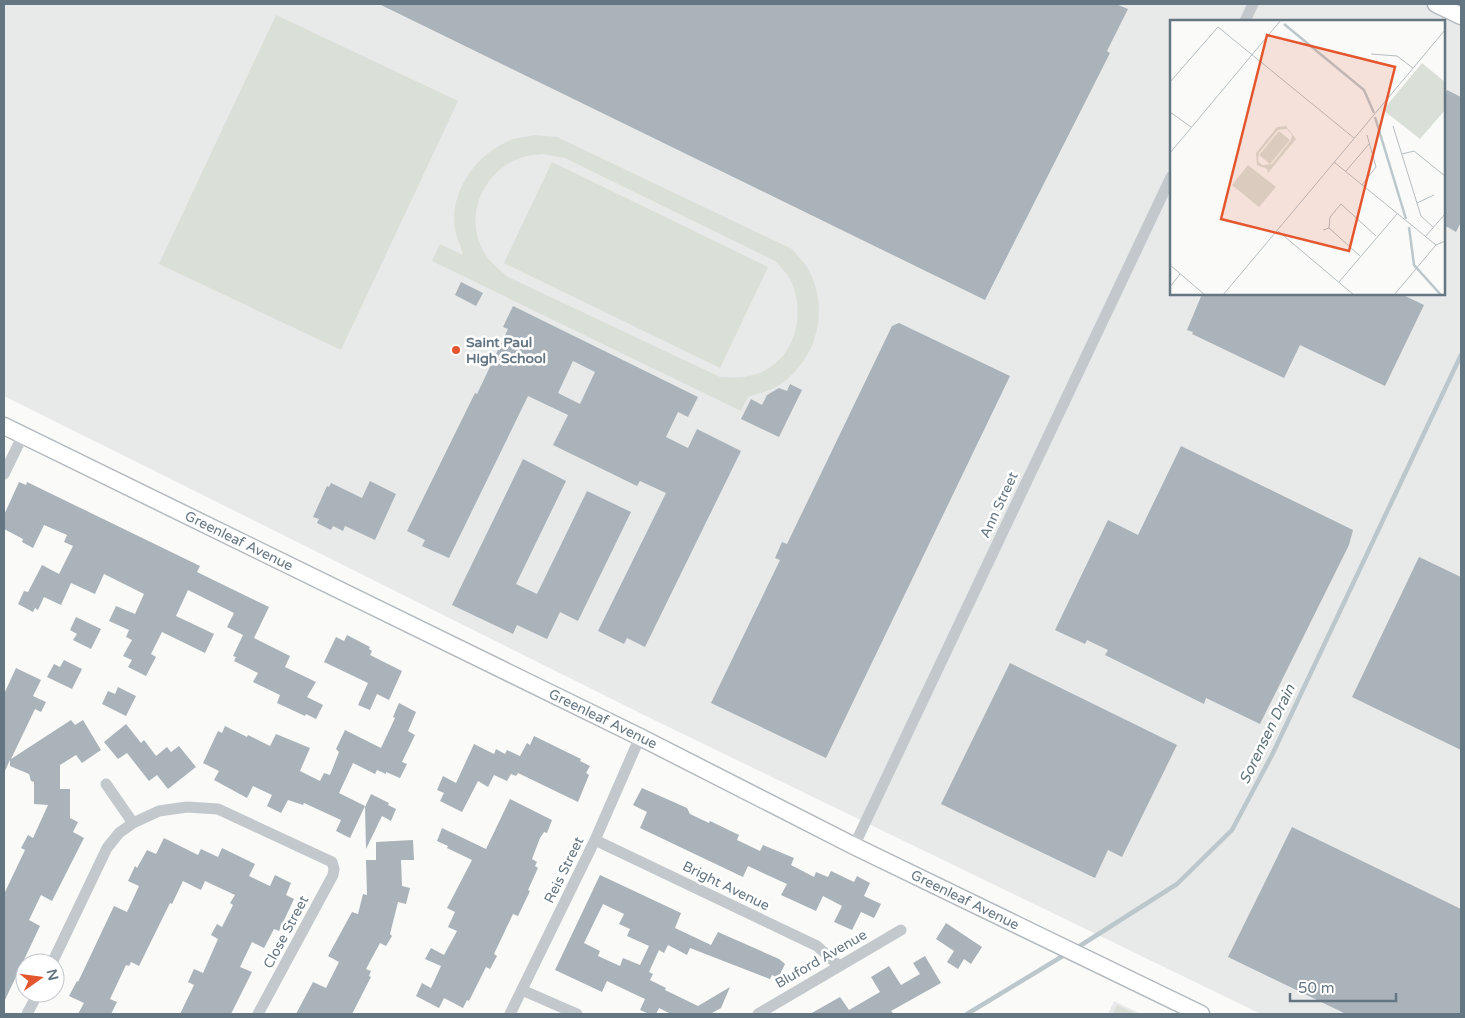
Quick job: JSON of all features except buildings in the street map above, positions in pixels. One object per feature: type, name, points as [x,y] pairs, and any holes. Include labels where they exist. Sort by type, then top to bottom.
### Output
[{"type":"main road","points":[[1436,4],[1461,16]]},
{"type":"main road","name":"Greenleaf Avenue","points":[[4,426],[640,737],[854,846],[1037,936],[1201,1014]]},
{"type":"street","points":[[1245,20],[1253,4]]},
{"type":"street","name":"Ann Street","points":[[854,846],[1170,179]]},
{"type":"street","points":[[4,474],[23,435]]},
{"type":"street","name":"Reis Street","points":[[510,1014],[595,840],[640,737]]},
{"type":"street","points":[[57,953],[108,848],[119,833],[133,823],[106,784]]},
{"type":"street","name":"Close Street","points":[[133,823],[159,811],[187,806],[218,809],[332,862],[333,875],[258,1014]]},
{"type":"street","name":"Bright Avenue","points":[[595,840],[817,946],[839,966]]},
{"type":"street","name":"Bluford Avenue","points":[[758,1014],[901,930]]},
{"type":"street","points":[[522,990],[577,1014]]},
{"type":"shaded area","points":[[4,4],[1461,4],[1461,1014],[1261,1014],[650,718],[4,396]]},
{"type":"shaded area","points":[[276,15],[458,101],[341,350],[159,264]]},
{"type":"shaded area","points":[[534,135],[557,137],[792,249],[807,267],[814,284],[819,318],[816,335],[809,351],[789,378],[768,391],[748,397],[741,411],[432,261],[440,244],[463,255],[456,232],[454,215],[456,201],[468,175],[487,154],[499,146],[514,139]],"holes":[[[543,154],[565,158],[775,261],[790,279],[795,292],[797,318],[795,332],[790,344],[774,365],[757,374],[741,377],[720,377],[508,277],[496,267],[483,251],[477,233],[477,206],[488,182],[508,164],[523,157]]]},
{"type":"shaded area","points":[[552,162],[768,267],[720,368],[504,263]]},
{"type":"shaded area","points":[[1114,1001],[1141,1014],[1108,1014]]},
{"type":"shaded area","points":[[1117,1005],[1136,1014],[1113,1014]]},
{"type":"waterway","name":"Sorensen Drain","points":[[1075,949],[1177,884],[1232,830],[1272,755],[1461,355]]},
{"type":"waterway","name":"Sorensen Drain","points":[[967,1014],[1066,954]]},
{"type":"place","name":"Saint Paul High School","points":[[456,350]]}]
